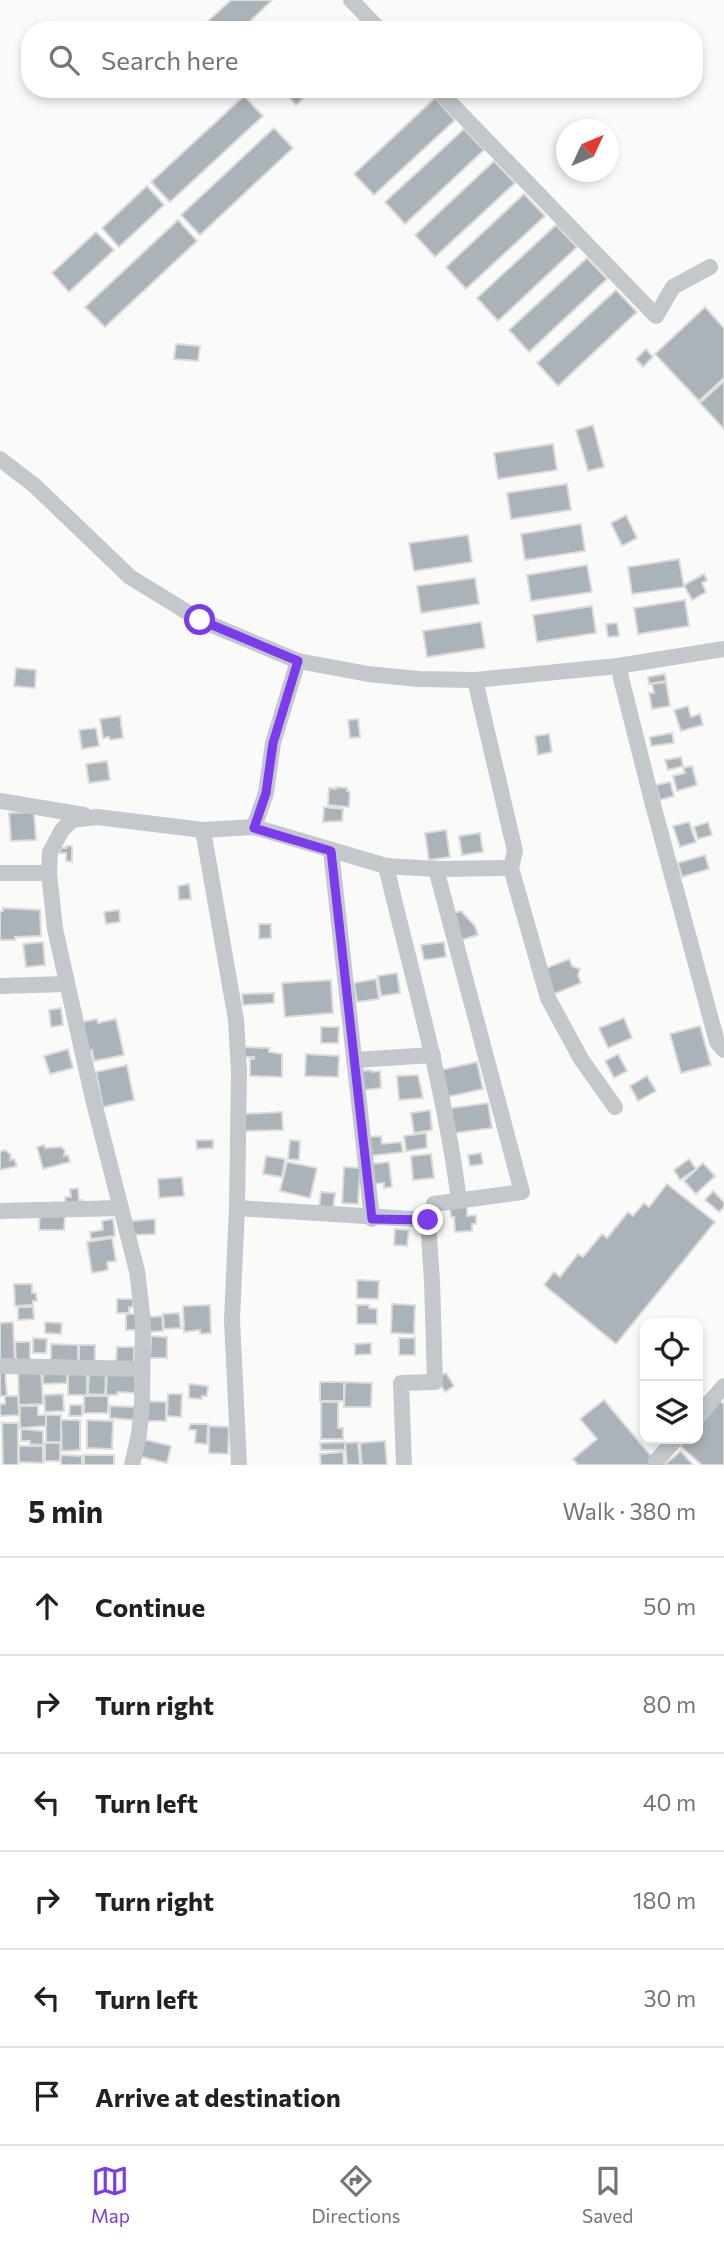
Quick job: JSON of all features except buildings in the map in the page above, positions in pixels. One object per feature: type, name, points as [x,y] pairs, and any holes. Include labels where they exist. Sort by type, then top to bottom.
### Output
[{"type":"street","points":[[351,0],[371,21]]},
{"type":"street","points":[[446,98],[656,316],[673,287],[710,267]]},
{"type":"street","points":[[0,459],[35,486],[130,577],[200,620],[298,661],[418,680],[475,680],[618,666],[724,649]]},
{"type":"street","points":[[254,828],[266,793],[273,743],[298,661]]},
{"type":"street","points":[[618,666],[717,1042],[724,1050]]},
{"type":"street","points":[[475,680],[515,851],[512,868],[548,998],[582,1059],[615,1107]]},
{"type":"street","points":[[0,801],[97,817],[203,830],[254,828],[386,866],[436,869],[512,868]]},
{"type":"street","points":[[97,817],[72,820],[62,830],[50,852],[49,873],[65,984],[137,1271],[143,1321],[142,1368],[139,1434],[132,1465]]},
{"type":"street","points":[[203,830],[236,1020],[239,1070],[232,1320],[239,1465]]},
{"type":"street","points":[[331,851],[372,1219]]},
{"type":"street","points":[[386,866],[413,984],[433,1055],[459,1201]]},
{"type":"street","points":[[404,1465],[401,1383],[435,1382],[428,1220],[435,1204],[523,1192],[436,869]]},
{"type":"street","points":[[0,873],[49,873]]},
{"type":"street","points":[[0,986],[65,984]]},
{"type":"street","points":[[354,1060],[433,1055]]},
{"type":"street","points":[[0,1211],[121,1208]]},
{"type":"street","points":[[237,1208],[372,1219],[428,1220]]},
{"type":"street","points":[[0,1366],[142,1368]]},
{"type":"street","points":[[703,1409],[724,1386]]},
{"type":"street","points":[[656,1461],[671,1444]]},
{"type":"route","points":[[200,620],[298,661],[273,743],[266,793],[254,828],[331,851],[372,1219],[428,1220]]}]
